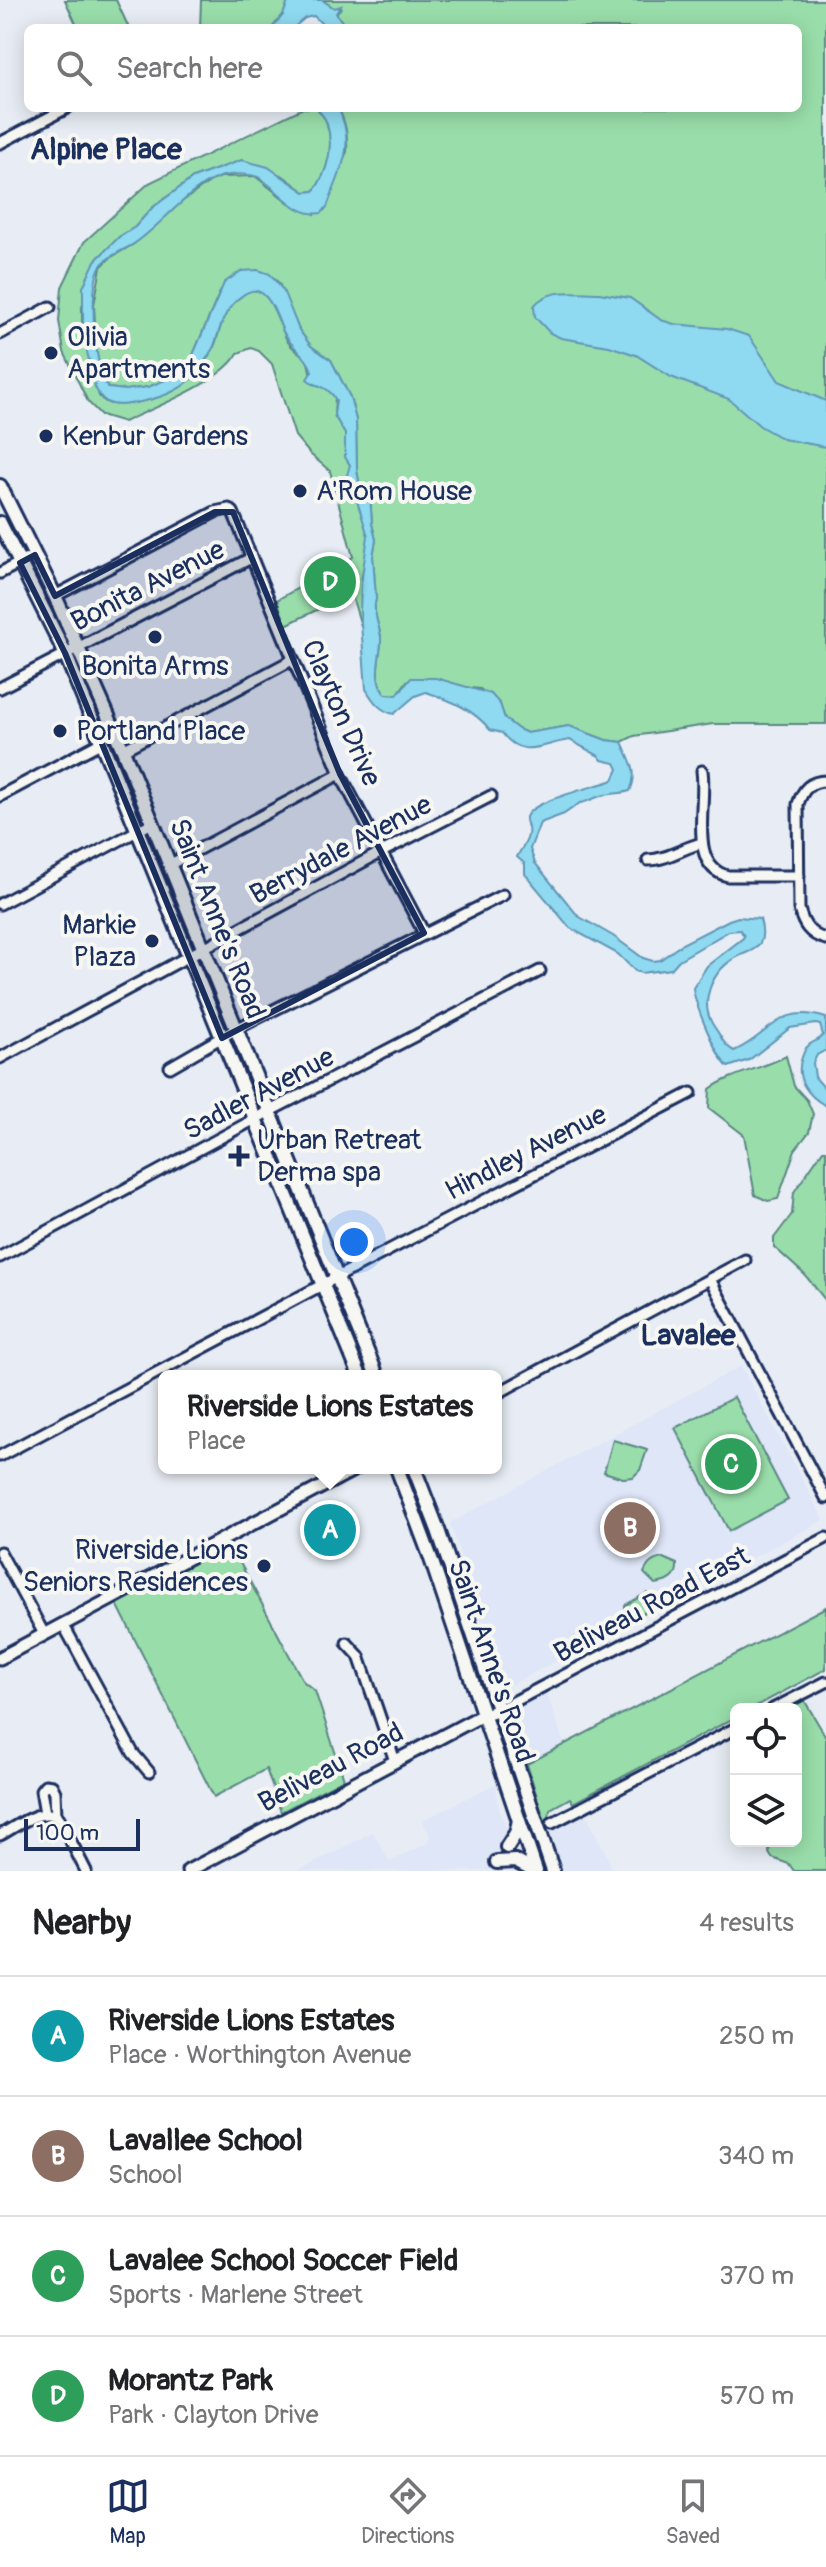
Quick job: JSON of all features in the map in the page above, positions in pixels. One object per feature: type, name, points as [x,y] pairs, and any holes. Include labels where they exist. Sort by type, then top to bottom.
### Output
[{"type":"main road","name":"Saint Anne's Road","points":[[0,486],[79,647],[123,750],[375,1370]]},
{"type":"main road","name":"Saint Anne's Road","points":[[0,523],[65,653],[358,1370]]},
{"type":"main road","name":"Saint Anne's Road","points":[[399,1474],[430,1556],[535,1871]]},
{"type":"main road","name":"Saint Anne's Road","points":[[416,1474],[553,1871]]},
{"type":"main road","points":[[507,1847],[516,1833],[519,1820]]},
{"type":"main road","points":[[497,1862],[515,1861],[535,1871]]},
{"type":"street","points":[[0,143],[59,112]]},
{"type":"street","points":[[0,334],[50,307]]},
{"type":"street","name":"Clayton Drive","points":[[55,596],[215,512],[233,512],[340,774],[424,933]]},
{"type":"street","points":[[0,573],[35,555]]},
{"type":"street","name":"Bonita Avenue","points":[[0,688],[251,558]]},
{"type":"street","points":[[123,750],[292,660]]},
{"type":"street","points":[[0,796],[102,742]]},
{"type":"street","points":[[702,771],[702,843],[705,860],[710,867],[719,874],[799,876]]},
{"type":"street","points":[[169,865],[340,774]]},
{"type":"street","points":[[826,781],[809,784],[798,804],[799,909],[803,922],[815,935],[826,939]]},
{"type":"street","name":"Berrydale Avenue","points":[[0,1058],[491,796]]},
{"type":"street","points":[[0,904],[152,823]]},
{"type":"street","points":[[648,860],[658,860],[702,843]]},
{"type":"street","points":[[170,1067],[236,1029],[503,895]]},
{"type":"street","name":"Sadler Avenue","points":[[0,1257],[270,1111],[540,971]]},
{"type":"street","name":"Hindley Avenue","points":[[162,1370],[691,1093]]},
{"type":"street","points":[[502,1391],[745,1260]]},
{"type":"street","points":[[710,1279],[826,1498]]},
{"type":"street","name":"Hindley Avenue","points":[[0,1456],[158,1372]]},
{"type":"street","points":[[0,1658],[346,1474]]},
{"type":"street","name":"Beliveau Road East","points":[[498,1710],[826,1538]]},
{"type":"street","points":[[0,1552],[44,1634]]},
{"type":"street","points":[[63,1624],[133,1753],[149,1772]]},
{"type":"street","points":[[347,1643],[359,1656],[395,1761]]},
{"type":"street","points":[[785,1703],[826,1682]]},
{"type":"street","name":"Beliveau Road","points":[[188,1871],[484,1714],[498,1710]]},
{"type":"street","points":[[552,1823],[730,1731]]},
{"type":"street","points":[[45,1813],[41,1790],[45,1785],[52,1786],[55,1792],[56,1815],[86,1871]]},
{"type":"street","points":[[0,1835],[45,1813],[56,1815]]},
{"type":"highlighted area","points":[[215,512],[233,512],[340,774],[424,933],[222,1038],[65,653],[20,563],[35,555],[55,596]]},
{"type":"shaded area","points":[[741,1366],[824,1520],[503,1689],[450,1523]]},
{"type":"shaded area","points":[[545,1688],[565,1746],[521,1768],[500,1711]]},
{"type":"shaded area","points":[[496,1783],[497,1802],[522,1871],[298,1871],[373,1832],[390,1862],[427,1843],[430,1835],[422,1821]]},
{"type":"shaded area","points":[[585,1812],[612,1871],[562,1871],[549,1831]]},
{"type":"green space","points":[[65,0],[116,0],[127,24],[76,24]]},
{"type":"green space","points":[[201,0],[293,0],[288,2],[275,24],[200,24]]},
{"type":"green space","points":[[322,0],[826,0],[826,724],[713,724],[634,736],[622,742],[606,740],[569,726],[527,733],[505,719],[500,704],[480,689],[407,681],[397,695],[385,694],[378,672],[381,637],[375,608],[373,556],[376,540],[370,495],[359,481],[357,471],[356,420],[350,397],[331,360],[311,346],[299,330],[279,283],[270,275],[258,270],[219,294],[190,362],[176,376],[148,387],[126,390],[108,388],[102,379],[97,355],[94,305],[101,267],[134,244],[183,201],[221,177],[255,176],[289,203],[315,214],[347,152],[346,129],[340,112],[802,112],[802,24],[343,24],[336,13],[341,8],[334,8]]},
{"type":"green space","points":[[295,112],[320,112],[325,120],[330,141],[328,159],[314,191],[305,192],[283,176],[242,160],[193,178],[152,208],[95,261],[82,307],[82,328],[99,396],[114,404],[139,402],[184,385],[212,351],[223,320],[234,303],[253,290],[263,293],[276,313],[288,342],[307,358],[313,384],[324,386],[335,397],[334,415],[345,434],[345,456],[368,530],[361,583],[361,626],[351,593],[286,625],[277,600],[353,557],[330,471],[295,436],[272,364],[259,351],[251,348],[238,353],[230,364],[203,384],[124,422],[101,415],[88,402],[64,352],[59,321],[62,287],[84,242],[149,183]]},
{"type":"green space","points":[[786,1056],[794,1086],[807,1100],[813,1114],[809,1132],[795,1150],[778,1199],[768,1201],[755,1195],[744,1135],[709,1108],[710,1089]]},
{"type":"green space","points":[[826,1150],[826,1301],[805,1275],[774,1247],[774,1238],[792,1214],[794,1192]]},
{"type":"green space","points":[[734,1397],[788,1500],[729,1531],[675,1428]]},
{"type":"green space","points":[[613,1440],[647,1450],[640,1470],[633,1477],[623,1478],[604,1472]]},
{"type":"green space","points":[[230,1544],[303,1681],[315,1691],[344,1779],[281,1812],[266,1769],[214,1797],[117,1604]]},
{"type":"green space","points":[[663,1558],[677,1564],[676,1573],[668,1581],[655,1584],[644,1573],[651,1562]]},
{"type":"green space","points":[[647,1593],[653,1604],[650,1610],[629,1620],[625,1605]]},
{"type":"green space","points":[[826,1607],[826,1669],[762,1703],[730,1703],[730,1720],[573,1803],[570,1798],[550,1809],[549,1820],[544,1820],[527,1764]]},
{"type":"green space","points":[[803,1698],[826,1737],[826,1871],[794,1871],[789,1864],[772,1858],[769,1853],[770,1847],[802,1847],[802,1703],[793,1703]]},
{"type":"water","points":[[322,0],[334,8],[341,6],[336,13],[343,24],[322,24],[314,16],[298,24],[275,24],[288,2]]},
{"type":"water","points":[[320,112],[340,112],[346,146],[341,169],[322,213],[296,207],[256,176],[223,176],[200,187],[131,246],[103,263],[96,278],[94,329],[99,364],[108,388],[126,390],[148,387],[176,376],[190,362],[224,283],[241,271],[258,270],[270,274],[283,290],[299,330],[311,346],[331,360],[350,397],[356,420],[357,471],[359,481],[370,495],[376,540],[373,556],[375,608],[381,637],[378,673],[385,694],[397,695],[411,678],[436,678],[491,694],[500,704],[505,719],[527,733],[569,726],[606,740],[622,742],[634,772],[630,791],[580,803],[564,814],[540,823],[530,849],[535,863],[578,916],[643,958],[653,961],[660,960],[682,944],[729,920],[738,917],[760,919],[762,934],[758,946],[729,962],[715,978],[708,998],[710,1018],[725,1044],[734,1051],[785,1017],[810,1014],[826,1018],[826,1050],[817,1055],[813,1063],[815,1077],[826,1090],[826,1106],[808,1092],[800,1073],[806,1048],[823,1035],[820,1025],[790,1028],[749,1060],[728,1067],[712,1042],[693,988],[707,966],[743,938],[740,930],[729,931],[679,960],[671,969],[641,973],[618,954],[570,928],[525,874],[525,864],[517,857],[527,838],[526,817],[540,805],[613,780],[618,769],[615,763],[602,760],[570,740],[533,748],[517,746],[502,733],[490,730],[469,711],[426,692],[415,696],[394,714],[381,708],[371,698],[366,689],[360,611],[368,536],[357,492],[347,475],[350,465],[345,457],[345,434],[334,415],[336,400],[329,391],[307,379],[312,371],[310,365],[287,339],[264,295],[248,292],[233,304],[208,356],[191,379],[178,389],[153,399],[123,405],[108,403],[95,387],[83,334],[83,287],[95,261],[152,208],[193,178],[242,160],[268,167],[305,192],[314,191],[326,167],[330,150],[326,122]]},
{"type":"water","points":[[564,292],[630,298],[661,320],[674,324],[727,329],[749,336],[779,381],[826,401],[826,447],[783,439],[760,426],[729,399],[671,377],[636,355],[609,346],[561,338],[550,333],[535,317],[534,306],[547,296]]},
{"type":"place","name":"Olivia Apartments","points":[[51,353]]},
{"type":"place","name":"Kenbur Gardens","points":[[46,436]]},
{"type":"place","name":"A'Rom House","points":[[300,491]]},
{"type":"place","name":"Morantz Park","points":[[330,582]]},
{"type":"place","name":"Bonita Arms","points":[[155,637]]},
{"type":"place","name":"Portland Place","points":[[60,731]]},
{"type":"place","name":"Markie Plaza","points":[[152,941]]},
{"type":"place","name":"Urban Retreat Derma spa","points":[[239,1156]]},
{"type":"place","name":"Lavalee School Soccer Field","points":[[731,1464]]},
{"type":"place","name":"Lavallee School","points":[[630,1528]]},
{"type":"place","name":"Riverside Lions Estates","points":[[330,1530]]},
{"type":"place","name":"Riverside Lions Seniors Residences","points":[[264,1566]]},
{"type":"district","name":"Alpine Place","points":[[106,149]]},
{"type":"district","name":"Lavalee","points":[[688,1335]]}]
